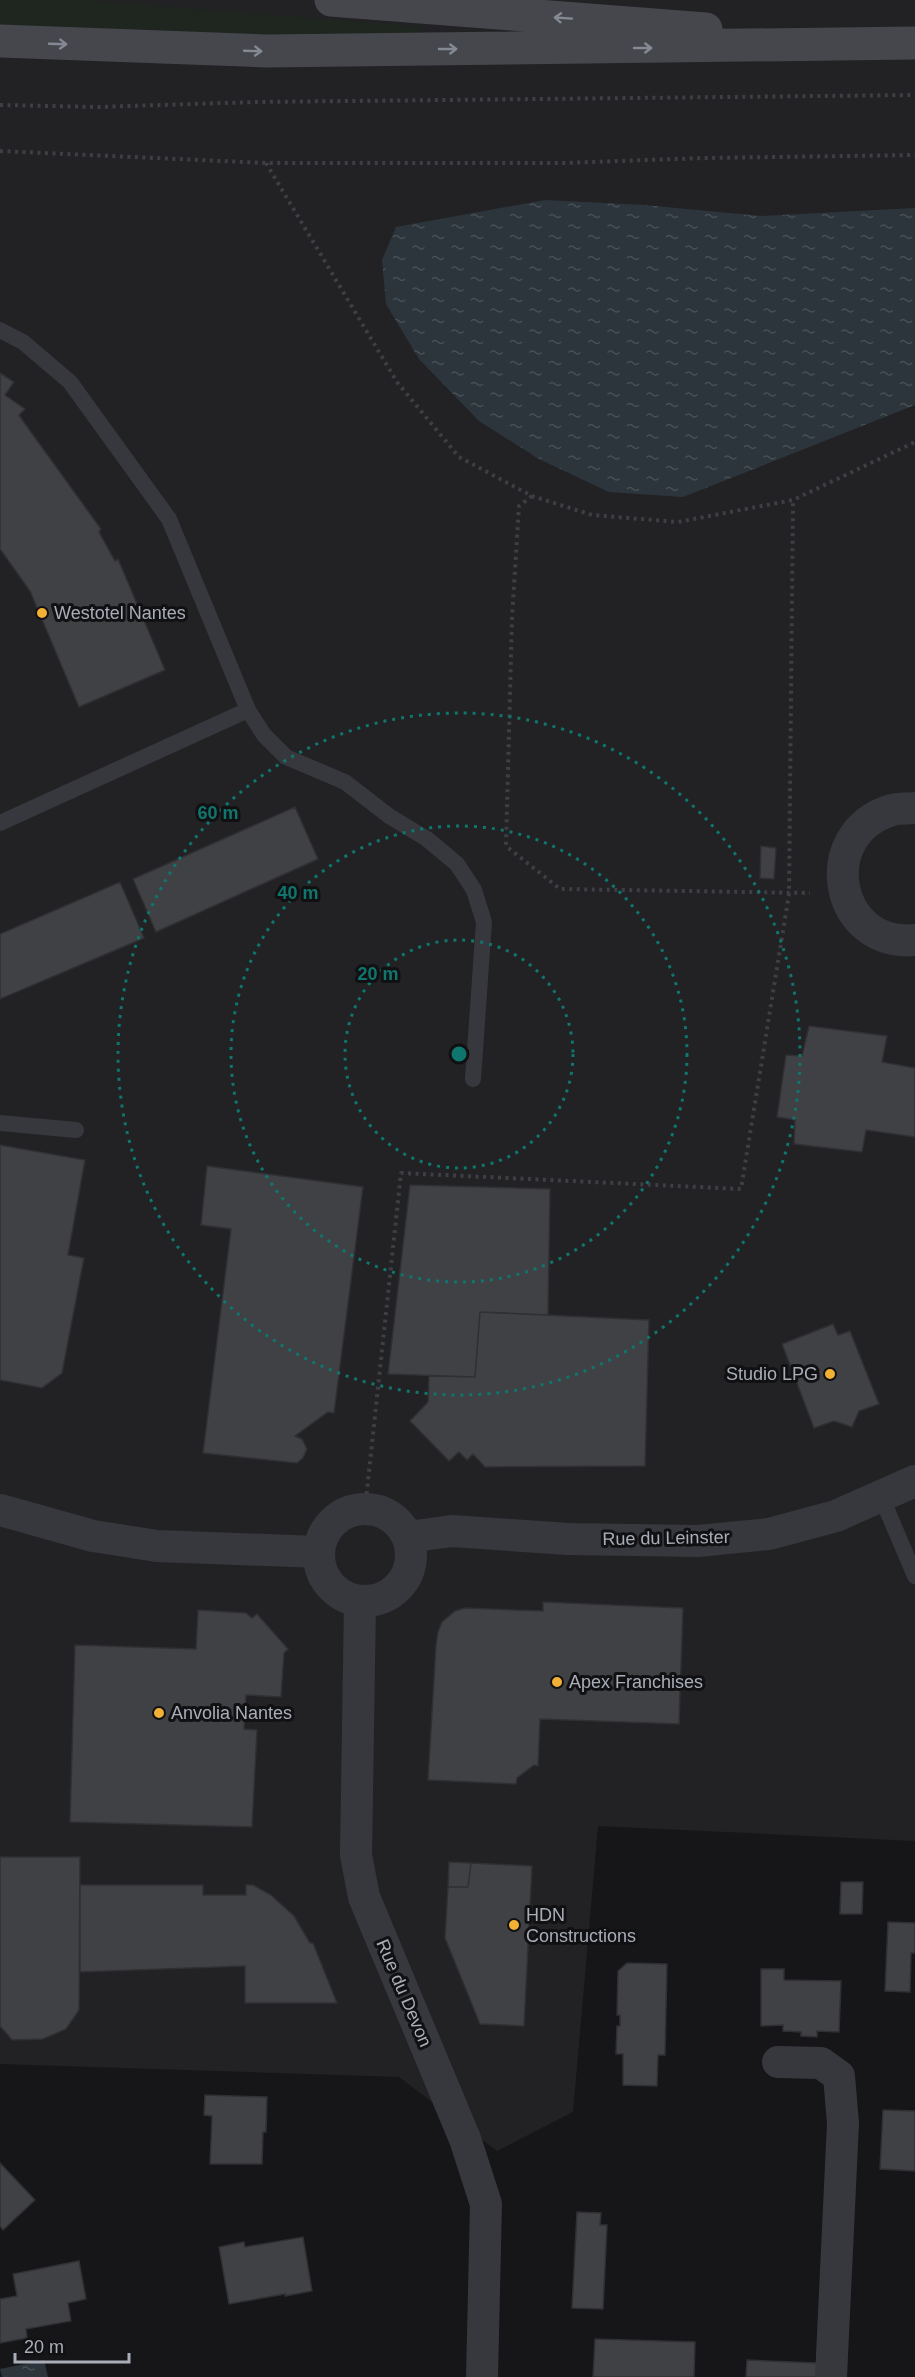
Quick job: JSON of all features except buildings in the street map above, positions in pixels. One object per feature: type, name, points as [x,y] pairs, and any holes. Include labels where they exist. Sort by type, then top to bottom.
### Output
[{"type":"main road","points":[[331,0],[652,24],[830,42]]},
{"type":"main road","points":[[0,41],[267,51],[653,48],[830,42],[915,43]]},
{"type":"street","points":[[915,808],[894,809],[874,817],[858,831],[846,849],[842,870],[844,891],[852,910],[866,926],[884,936],[904,941],[915,940]]},
{"type":"street","name":"Rue du Leinster","points":[[408,1537],[452,1531],[568,1539],[708,1540],[768,1534],[836,1516],[915,1481]]},
{"type":"street","points":[[365,1509],[378,1511],[391,1516],[408,1537],[412,1553],[409,1569],[402,1583],[391,1594],[376,1600],[360,1602],[346,1598],[330,1585],[320,1566],[319,1552],[322,1538],[329,1527],[345,1514],[365,1509]]},
{"type":"street","points":[[0,1510],[93,1536],[157,1546],[319,1552]]},
{"type":"street","name":"Rue du Devon","points":[[360,1602],[356,1855],[364,1897],[465,2139],[486,2204],[482,2377]]},
{"type":"street","points":[[778,2062],[821,2063],[838,2076],[843,2123],[831,2377]]},
{"type":"lane","points":[[0,330],[23,342],[70,382],[170,519],[248,710],[264,735],[286,757],[345,782],[389,816],[428,839],[457,864],[474,890],[484,922],[473,1079]]},
{"type":"lane","points":[[0,823],[248,710]]},
{"type":"lane","points":[[0,1123],[76,1130]]},
{"type":"lane","points":[[881,1496],[915,1576]]},
{"type":"path","points":[[0,105],[99,107],[255,102],[915,95]]},
{"type":"path","points":[[0,151],[266,164],[563,163],[915,155]]},
{"type":"path","points":[[266,164],[397,382],[459,458],[532,496],[592,515],[678,522],[793,500],[915,442]]},
{"type":"path","points":[[532,496],[519,506],[512,618],[506,846],[560,889],[789,894],[844,891]]},
{"type":"path","points":[[365,1509],[401,1173],[741,1189],[789,894],[793,500]]},
{"type":"shaded area","points":[[0,0],[915,0],[915,1841],[598,1826],[573,2112],[497,2151],[399,2077],[0,2064]]},
{"type":"shaded area","points":[[0,0],[88,0],[422,27],[416,38],[0,29]]},
{"type":"water","points":[[545,200],[644,205],[761,216],[915,208],[915,405],[683,497],[609,492],[539,459],[479,421],[419,359],[386,304],[382,260],[396,227]]},
{"type":"water","points":[[44,2360],[48,2377],[2,2377],[0,2369]]},
{"type":"place","name":"Westotel Nantes","points":[[42,613]]},
{"type":"place","name":"Studio LPG","points":[[830,1374]]},
{"type":"place","name":"Apex Franchises","points":[[557,1682]]},
{"type":"place","name":"Anvolia Nantes","points":[[159,1713]]},
{"type":"place","name":"HDN Constructions","points":[[514,1925]]}]
